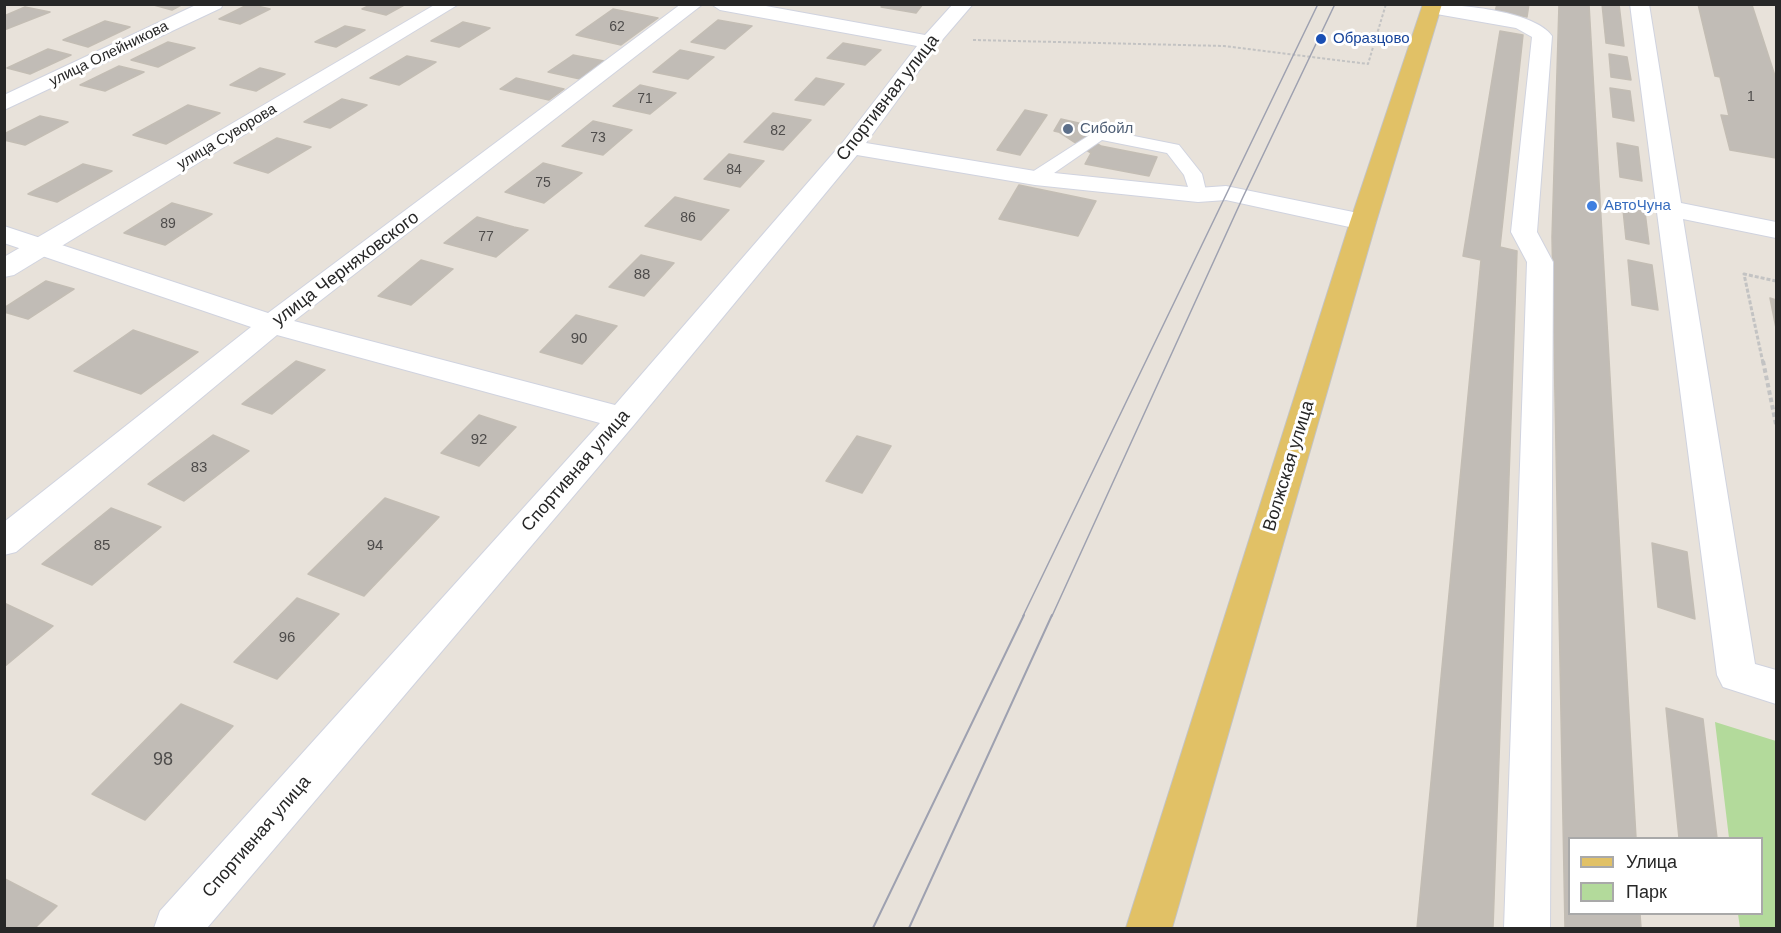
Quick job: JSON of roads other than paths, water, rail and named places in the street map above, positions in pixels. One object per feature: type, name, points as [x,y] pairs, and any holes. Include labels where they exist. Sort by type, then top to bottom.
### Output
[{"type":"main road","name":"Волжская улица","points":[[1149,928],[1363,222],[1432,6]]},
{"type":"street","name":"улица Олейникова","points":[[4,105],[214,4]]},
{"type":"street","name":"улица Суворова","points":[[4,269],[450,4]]},
{"type":"street","name":"улица Черняховского","points":[[4,542],[272,324],[694,4]]},
{"type":"street","points":[[720,4],[930,42]]},
{"type":"street","name":"Спортивная улица","points":[[177,928],[622,418],[851,147],[930,42],[964,4]]},
{"type":"street","points":[[1639,4],[1737,675],[1776,687]]},
{"type":"street","points":[[1432,6],[1520,23],[1533,28],[1542,36],[1524,232],[1540,262],[1527,928]]},
{"type":"street","points":[[851,147],[1035,178],[1198,195],[1226,193],[1363,222]]},
{"type":"street","points":[[1669,208],[1776,230]]},
{"type":"street","points":[[4,234],[272,324],[622,418]]},
{"type":"lane","points":[[1035,178],[1099,134],[1173,149],[1192,174],[1198,195]]},
{"type":"tram line","points":[[1023,616],[1318,4]]},
{"type":"tram line","points":[[1052,616],[1243,197],[1335,4]]},
{"type":"tram line","points":[[873,928],[1024,615]]},
{"type":"tram line","points":[[909,928],[1052,615]]},
{"type":"place","name":"Образцово","points":[[1321,39]]},
{"type":"place","name":"Сибойл","points":[[1068,129]]},
{"type":"place","name":"АвтоЧуна","points":[[1592,206]]}]
